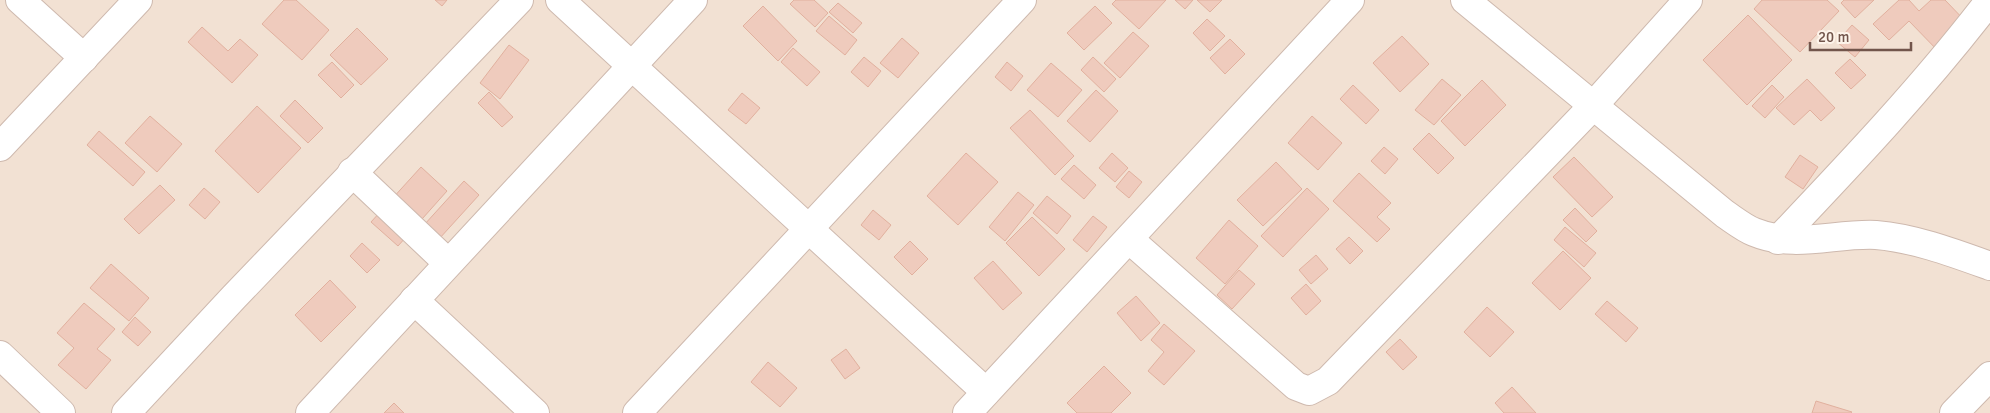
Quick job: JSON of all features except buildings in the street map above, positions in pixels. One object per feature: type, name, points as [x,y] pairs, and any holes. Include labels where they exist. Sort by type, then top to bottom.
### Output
[{"type":"street","points":[[20,0],[84,58]]},
{"type":"street","points":[[0,147],[138,0]]},
{"type":"street","points":[[126,413],[352,172],[519,0]]},
{"type":"street","points":[[560,0],[986,392]]},
{"type":"street","points":[[310,413],[693,0]]},
{"type":"street","points":[[637,413],[1022,0]]},
{"type":"street","points":[[967,413],[1130,240],[1350,0]]},
{"type":"street","points":[[1465,0],[1592,107],[1725,214],[1753,232],[1778,240],[1808,241],[1873,235],[1895,237],[1990,266]]},
{"type":"street","points":[[1130,240],[1296,386],[1309,391],[1328,381],[1592,107],[1688,0]]},
{"type":"street","points":[[1778,240],[1879,134],[1937,67],[1983,7]]},
{"type":"street","points":[[352,172],[448,263]]},
{"type":"street","points":[[414,300],[535,413]]},
{"type":"street","points":[[0,355],[61,413]]},
{"type":"street","points":[[1954,413],[1990,376]]},
{"type":"shaded area","points":[[0,0],[1990,0],[1990,413],[0,413]]}]
